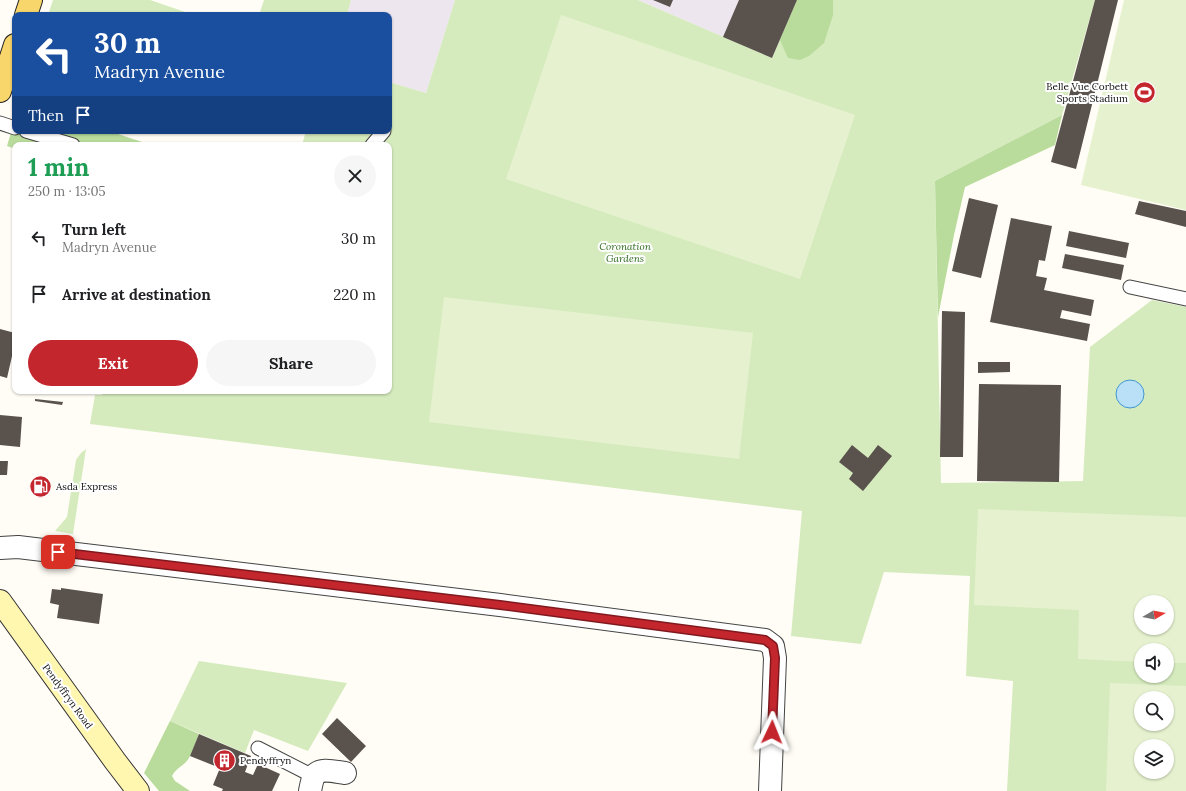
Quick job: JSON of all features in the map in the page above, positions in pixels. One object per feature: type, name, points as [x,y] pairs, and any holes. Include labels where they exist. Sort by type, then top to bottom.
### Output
[{"type":"main road","points":[[27,12],[31,0]]},
{"type":"main road","points":[[0,91],[12,53]]},
{"type":"street","points":[[0,548],[18,547],[500,605],[765,640],[773,646],[775,658],[770,791]]},
{"type":"street","name":"Pendyffryn Road","points":[[0,601],[115,762],[138,791]]},
{"type":"street","points":[[312,784],[317,773],[323,770],[345,773]]},
{"type":"lane","points":[[0,123],[12,127]]},
{"type":"lane","points":[[36,134],[63,142]]},
{"type":"lane","points":[[375,142],[381,134]]},
{"type":"lane","points":[[1130,287],[1186,299]]},
{"type":"lane","points":[[258,748],[312,784]]},
{"type":"shaded area","points":[[351,0],[455,0],[426,93],[392,83],[392,12],[348,12]]},
{"type":"shaded area","points":[[638,0],[797,0],[772,58]]},
{"type":"green space","points":[[53,0],[150,0],[185,12],[49,12]]},
{"type":"green space","points":[[264,0],[351,0],[348,12],[260,12]]},
{"type":"green space","name":"Coronation Gardens","points":[[455,0],[638,0],[772,58],[797,0],[1095,0],[1062,115],[935,181],[941,483],[1083,481],[1090,347],[1152,300],[1186,307],[1186,791],[1007,791],[1013,681],[966,676],[970,576],[884,572],[861,644],[791,636],[802,511],[90,424],[95,395],[102,394],[392,394],[392,142],[303,142],[305,134],[392,134],[392,83],[426,93]]},
{"type":"green space","points":[[797,0],[833,0],[833,15],[824,43],[809,56],[800,60],[788,58],[780,40]]},
{"type":"green space","name":"Belle Vue Corbett Sports Stadium","points":[[1124,0],[1186,0],[1186,210],[1081,185]]},
{"type":"green space","points":[[561,15],[855,115],[800,279],[506,179]]},
{"type":"green space","points":[[1062,115],[1055,145],[965,187],[938,317],[935,181]]},
{"type":"green space","points":[[12,129],[12,134],[118,134],[142,142],[12,142],[12,148],[7,146]]},
{"type":"green space","points":[[444,297],[753,333],[739,459],[429,422]]},
{"type":"green space","points":[[86,449],[73,534],[55,531],[67,517],[76,460]]},
{"type":"green space","points":[[978,509],[1186,517],[1186,663],[1174,663],[1174,643],[1134,643],[1134,662],[1078,659],[1079,610],[974,605]]},
{"type":"green space","points":[[199,661],[347,683],[308,751],[254,730],[245,753],[170,721]]},
{"type":"green space","points":[[1110,683],[1186,686],[1186,791],[1106,791]]},
{"type":"green space","points":[[170,721],[199,734],[189,758],[172,776],[175,781],[190,791],[159,791],[144,773]]},
{"type":"water","points":[[1130,380],[1140,384],[1144,394],[1140,404],[1130,408],[1120,404],[1116,394],[1120,384]]},
{"type":"building","points":[[653,0],[673,0],[670,7]]},
{"type":"building","points":[[739,0],[797,0],[772,58],[723,37]]},
{"type":"building","points":[[1095,0],[1118,0],[1076,169],[1051,162]]},
{"type":"building","points":[[969,198],[998,205],[981,278],[952,271]]},
{"type":"building","points":[[1139,201],[1186,211],[1186,227],[1135,214]]},
{"type":"building","points":[[1011,218],[1052,226],[1045,261],[1039,260],[1036,276],[1047,278],[1044,290],[1094,300],[1091,316],[1062,310],[1060,318],[1090,324],[1087,341],[990,322]]},
{"type":"building","points":[[1069,231],[1129,243],[1126,258],[1066,246]]},
{"type":"building","points":[[1065,254],[1124,265],[1121,280],[1062,268]]},
{"type":"building","points":[[942,311],[965,312],[963,457],[940,457]]},
{"type":"building","points":[[0,329],[12,332],[12,356],[7,378],[0,376]]},
{"type":"building","points":[[978,362],[1010,362],[1010,372],[978,373]]},
{"type":"building","points":[[979,384],[1061,385],[1059,482],[977,481]]},
{"type":"building","points":[[35,399],[63,402],[62,405],[35,401]]},
{"type":"building","points":[[0,415],[22,417],[20,447],[0,445]]},
{"type":"building","points":[[852,445],[868,458],[878,445],[892,456],[863,491],[849,479],[853,473],[839,462]]},
{"type":"building","points":[[0,461],[8,461],[7,475],[0,475]]},
{"type":"building","points":[[61,588],[103,594],[99,624],[57,618],[59,605],[50,603],[52,589],[61,590]]},
{"type":"building","points":[[337,718],[366,746],[351,762],[322,734]]},
{"type":"building","name":"Pendyffryn","points":[[199,734],[251,756],[245,772],[253,775],[258,764],[280,774],[272,791],[222,791],[223,789],[213,785],[220,768],[190,756]]},
{"type":"place","name":"Belle Vue Corbett Sports Stadium","points":[[1144,92]]},
{"type":"place","name":"Asda Express","points":[[40,486]]},
{"type":"place","name":"Pendyffryn","points":[[225,760]]},
{"type":"route","points":[[58,552],[500,605],[765,640],[773,646],[775,658],[772,732]]}]
